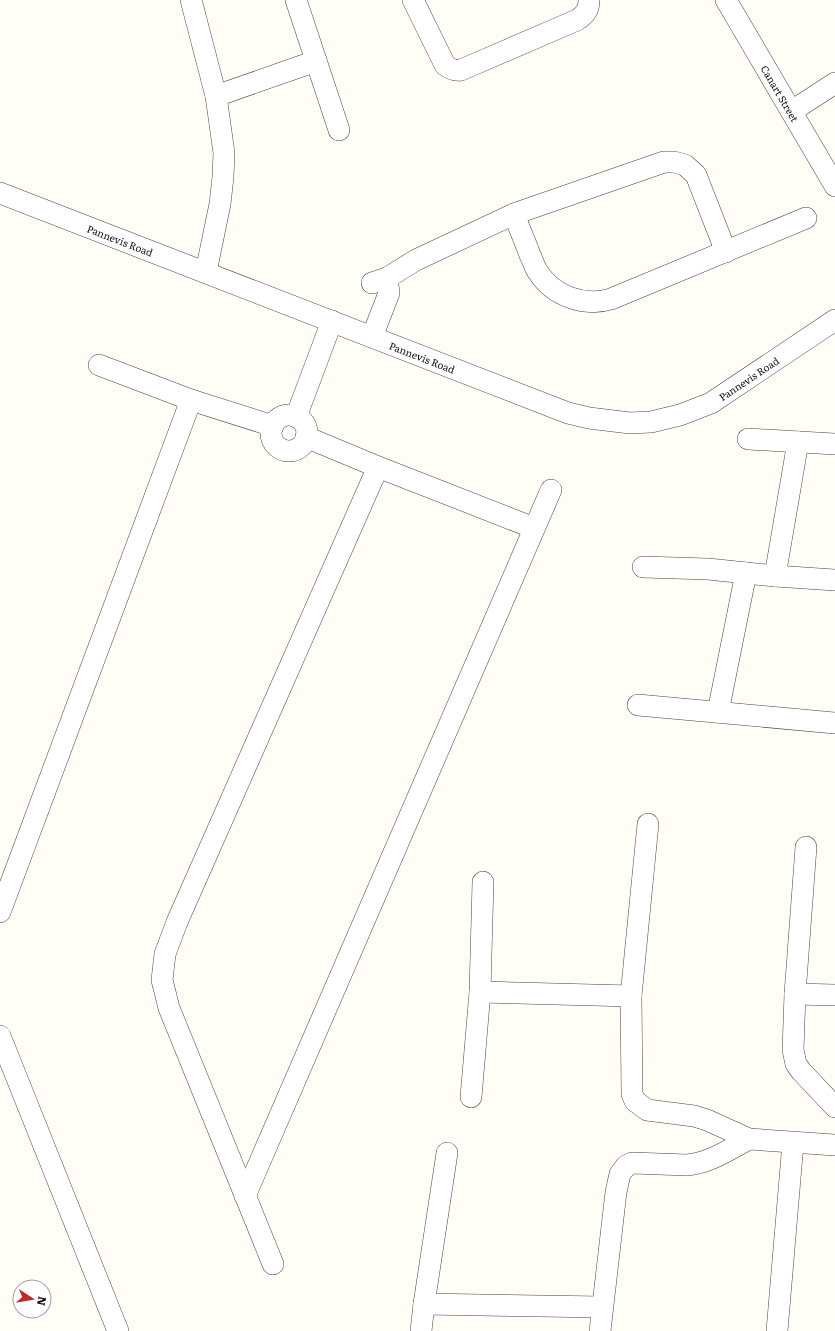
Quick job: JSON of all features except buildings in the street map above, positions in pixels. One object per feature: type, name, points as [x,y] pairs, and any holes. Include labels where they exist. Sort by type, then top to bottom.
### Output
[{"type":"street","points":[[191,0],[216,96],[224,153],[220,204],[206,272]]},
{"type":"street","points":[[296,0],[339,130]]},
{"type":"street","points":[[413,0],[445,65],[450,69],[461,70],[577,20],[584,15],[588,9],[589,0]]},
{"type":"street","name":"Canart Street","points":[[726,0],[835,186]]},
{"type":"street","points":[[216,96],[316,61]]},
{"type":"street","points":[[792,111],[835,83]]},
{"type":"street","points":[[372,337],[389,293],[380,280],[416,260],[514,214],[664,162],[685,164],[696,175],[726,252]]},
{"type":"street","name":"Pannevis Road","points":[[0,193],[568,413],[589,418],[630,423],[651,422],[680,415],[711,403],[835,320]]},
{"type":"street","points":[[514,214],[537,271],[548,284],[561,294],[589,302],[600,302],[611,299],[806,218]]},
{"type":"street","points":[[296,417],[332,321]]},
{"type":"street","points":[[99,365],[191,400],[273,426]]},
{"type":"street","points":[[0,912],[191,400]]},
{"type":"street","points":[[288,415],[296,417],[303,422],[306,428],[306,437],[303,444],[297,449],[290,451],[282,450],[275,445],[272,438],[271,430],[273,426],[274,422],[280,417],[288,415]]},
{"type":"street","points":[[306,437],[534,528]]},
{"type":"street","points":[[748,439],[835,444]]},
{"type":"street","points":[[775,576],[798,442]]},
{"type":"street","points":[[273,1264],[169,1008],[162,980],[165,954],[177,922],[378,467]]},
{"type":"street","points":[[245,1196],[551,490]]},
{"type":"street","points":[[643,567],[708,569],[835,580]]},
{"type":"street","points":[[718,712],[746,573]]},
{"type":"street","points":[[638,705],[835,723]]},
{"type":"street","points":[[648,824],[631,996],[632,1094],[635,1101],[647,1110],[694,1116],[707,1120],[749,1139],[835,1146]]},
{"type":"street","points":[[806,847],[795,994],[793,1050],[796,1064],[835,1108]]},
{"type":"street","points":[[471,1097],[480,992],[483,882]]},
{"type":"street","points":[[480,992],[631,996]]},
{"type":"street","points":[[795,994],[835,995]]},
{"type":"street","points":[[0,1036],[118,1331]]},
{"type":"street","points":[[600,1331],[616,1192],[622,1169],[632,1163],[697,1164],[749,1139]]},
{"type":"street","points":[[777,1331],[793,1143]]},
{"type":"street","points":[[421,1331],[446,1153]]},
{"type":"street","points":[[424,1304],[602,1307]]}]
